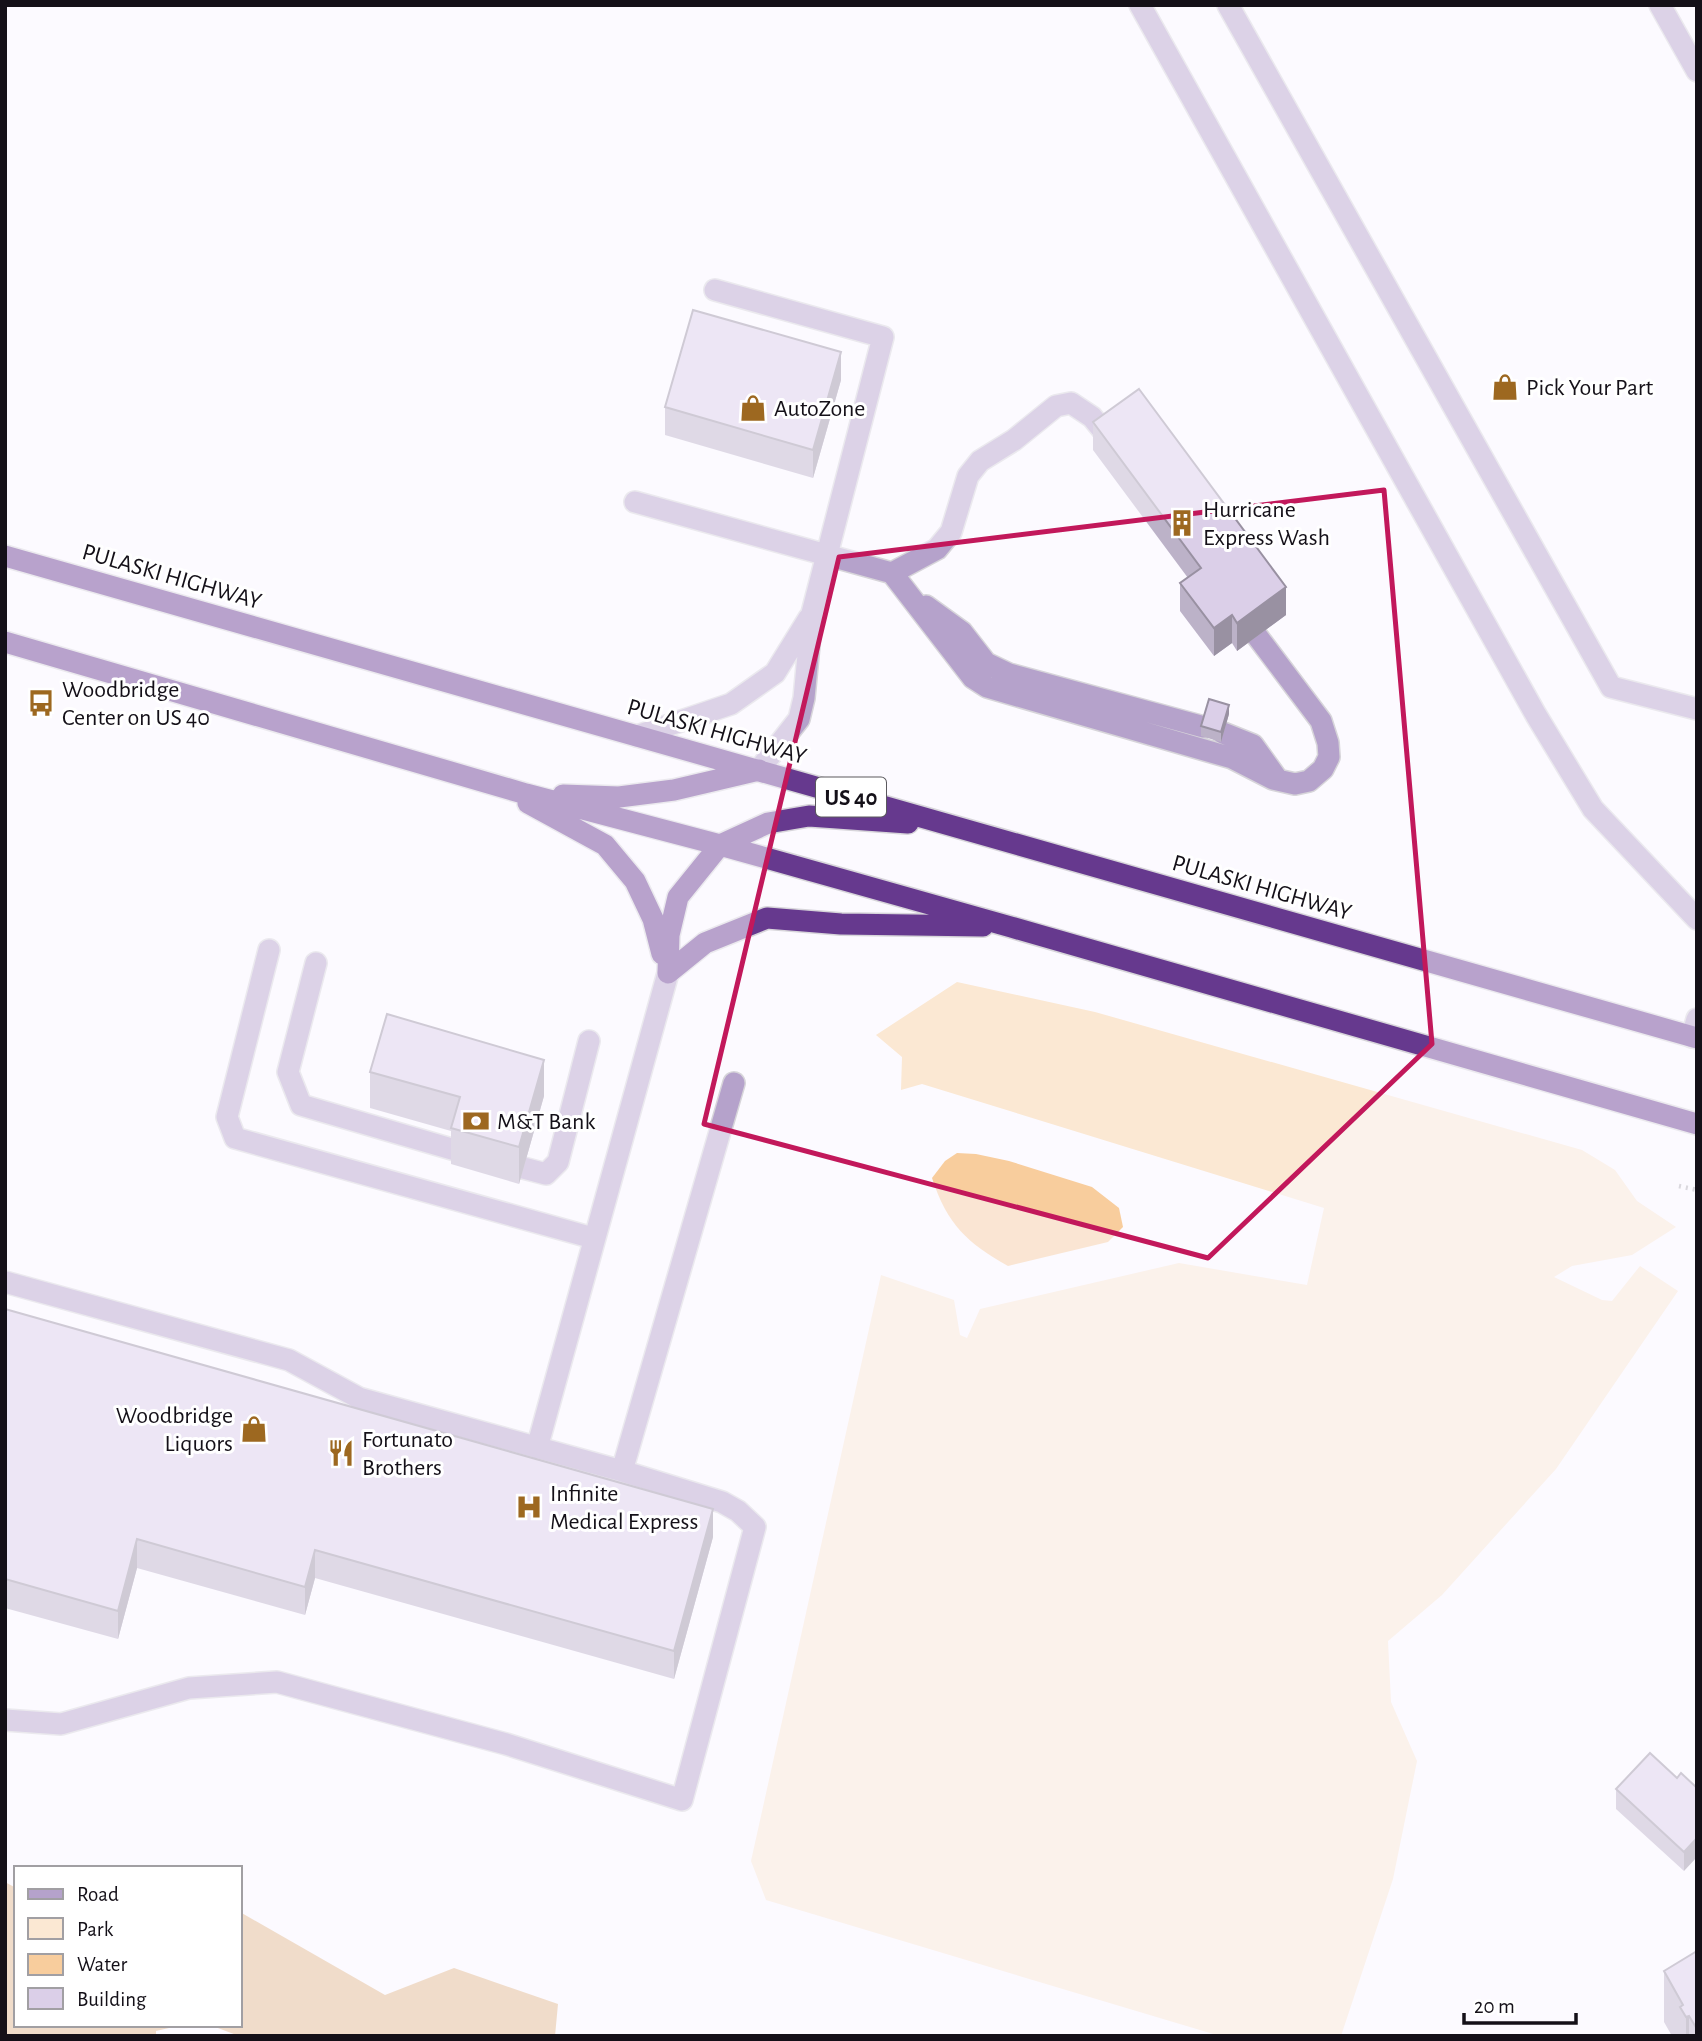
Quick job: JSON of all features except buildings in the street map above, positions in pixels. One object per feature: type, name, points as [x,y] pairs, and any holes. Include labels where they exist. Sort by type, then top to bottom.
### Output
[{"type":"highway","name":"PULASKI HIGHWAY","points":[[5,556],[951,826],[1695,1031]]},
{"type":"highway","points":[[5,642],[526,794],[1011,926],[1697,1124]]},
{"type":"highway","points":[[526,794],[619,797],[674,790],[759,770]]},
{"type":"highway","points":[[495,784],[605,845],[635,880],[653,919],[668,973]]},
{"type":"highway","points":[[668,973],[669,935],[678,897],[720,845],[768,823],[809,816],[951,826]]},
{"type":"highway","points":[[668,973],[705,943],[767,918],[841,924],[1011,926]]},
{"type":"lane","points":[[1140,5],[1529,703],[1593,809],[1697,919]]},
{"type":"lane","points":[[1228,5],[1611,687],[1697,709]]},
{"type":"lane","points":[[1660,5],[1697,71]]},
{"type":"lane","points":[[715,290],[883,337],[812,613],[804,698],[799,719],[759,770]]},
{"type":"lane","points":[[892,573],[937,549],[951,532],[968,477],[980,461],[1014,440],[1056,406],[1071,403],[1092,416],[1109,438]]},
{"type":"lane","points":[[635,502],[892,573],[973,678],[987,688],[1232,758],[1278,780],[1295,784],[1309,781],[1323,769],[1329,757],[1321,721],[1257,636]]},
{"type":"lane","points":[[909,596],[962,632],[986,663],[1009,674],[1241,738],[1254,746],[1278,780]]},
{"type":"lane","points":[[638,736],[731,704],[775,673],[812,613]]},
{"type":"lane","points":[[269,950],[227,1116],[235,1138],[593,1238]]},
{"type":"lane","points":[[316,963],[288,1072],[301,1105],[455,1150],[546,1174],[558,1162],[589,1041]]},
{"type":"lane","points":[[537,1448],[668,973]]},
{"type":"lane","points":[[622,1471],[734,1083]]},
{"type":"lane","points":[[5,1282],[289,1360],[359,1398],[622,1471],[722,1502],[738,1511],[755,1527],[682,1800],[506,1744],[277,1682],[189,1688],[61,1724],[5,1720]]},
{"type":"path","points":[[1679,1186],[1697,1190]]},
{"type":"highlighted area","points":[[1384,490],[1432,1044],[1208,1258],[704,1124],[839,557]]},
{"type":"green space","points":[[957,982],[1095,1012],[1582,1150],[1615,1170],[1637,1201],[1676,1227],[1632,1255],[1572,1266],[1554,1277],[1602,1300],[1612,1301],[1640,1266],[1678,1291],[1556,1469],[1442,1595],[1388,1641],[1391,1702],[1417,1761],[1393,1879],[1341,2036],[1220,2036],[766,1900],[751,1861],[881,1275],[954,1300],[960,1335],[967,1338],[980,1309],[1179,1263],[1307,1285],[1324,1208],[922,1084],[901,1090],[902,1057],[876,1035]]},
{"type":"shaded area","points":[[5,1882],[14,1887],[14,2027],[173,2027],[156,2031],[156,2036],[5,2036]]},
{"type":"shaded area","points":[[242,1913],[385,1995],[454,1968],[558,2004],[555,2036],[239,2036],[215,2027],[242,2027]]},
{"type":"water","points":[[957,1153],[1009,1161],[1092,1187],[1119,1208],[1123,1227],[1108,1242],[1008,1266],[981,1249],[960,1231],[944,1208],[932,1178],[945,1161]]},
{"type":"place","name":"Pick Your Part","points":[[1505,387]]},
{"type":"place","name":"AutoZone","points":[[753,408]]},
{"type":"place","name":"Hurricane Express Wash","points":[[1182,523]]},
{"type":"place","name":"Woodbridge Center on US 40","points":[[41,703]]},
{"type":"place","name":"M&T Bank","points":[[476,1121]]},
{"type":"place","name":"Woodbridge Liquors","points":[[254,1429]]},
{"type":"place","name":"Fortunato Brothers","points":[[341,1453]]},
{"type":"place","name":"Infinite Medical Express","points":[[529,1507]]}]
